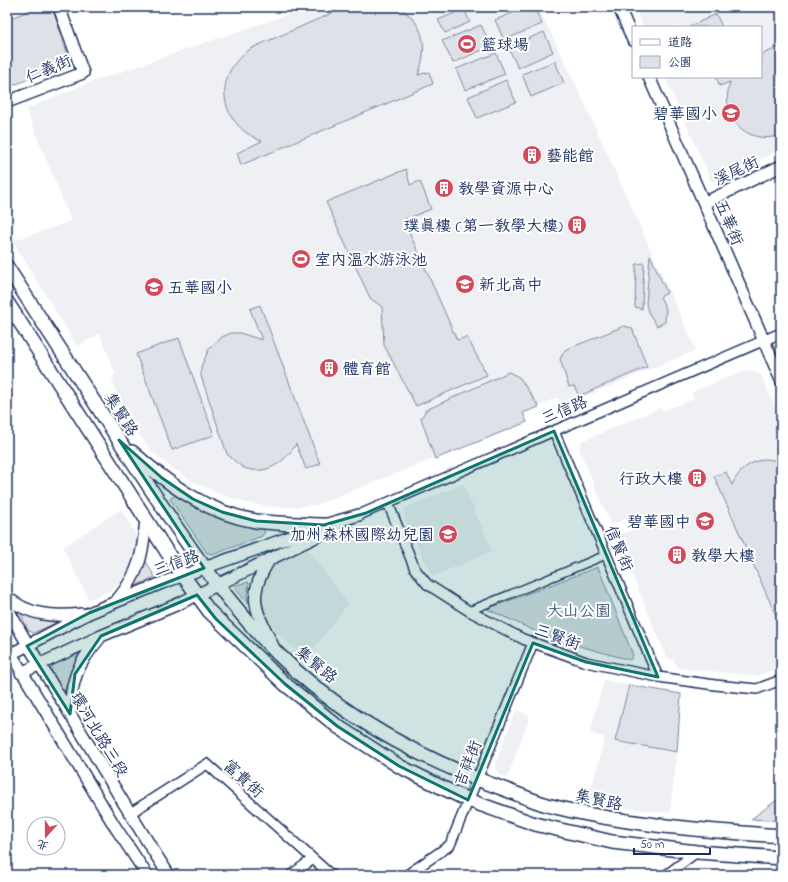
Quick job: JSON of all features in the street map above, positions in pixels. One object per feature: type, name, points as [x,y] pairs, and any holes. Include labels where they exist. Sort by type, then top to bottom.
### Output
[{"type":"main road","name":"集賢路","points":[[7,267],[204,568],[277,653],[315,686],[377,729],[422,755],[477,779],[546,804],[625,822],[675,828],[781,836]]},
{"type":"main road","points":[[7,302],[183,576],[197,595],[216,619],[285,684],[337,726],[399,766],[468,800],[535,824],[612,842],[697,852],[781,858]]},
{"type":"main road","points":[[119,440],[162,478],[193,499],[222,512],[256,521],[324,525]]},
{"type":"street","name":"仁義街","points":[[7,102],[84,73],[59,7]]},
{"type":"street","points":[[619,7],[632,38]]},
{"type":"street","name":"五華街","points":[[649,78],[781,380]]},
{"type":"street","name":"溪尾街","points":[[704,202],[781,166]]},
{"type":"street","name":"三信路","points":[[197,595],[359,515],[781,333]]},
{"type":"street","name":"信賢街","points":[[554,431],[658,677]]},
{"type":"street","name":"三賢街","points":[[388,503],[415,570],[427,584],[469,612],[533,643],[592,664],[714,686],[758,689],[781,680]]},
{"type":"street","name":"三信路","points":[[9,651],[27,646],[89,613],[115,602],[324,525],[359,515]]},
{"type":"street","points":[[115,602],[134,575],[142,554],[146,518]]},
{"type":"street","points":[[469,612],[606,555]]},
{"type":"street","points":[[270,559],[260,575],[254,599],[260,620],[277,653]]},
{"type":"street","points":[[21,673],[101,636],[197,595]]},
{"type":"street","points":[[7,597],[27,610],[41,614],[68,616],[89,613]]},
{"type":"street","name":"環河北路三段","points":[[7,607],[27,646],[70,714],[129,814],[169,875]]},
{"type":"street","points":[[70,714],[70,696],[75,674],[82,660],[101,636]]},
{"type":"street","name":"吉祥街","points":[[406,875],[450,845],[533,643]]},
{"type":"street","points":[[9,651],[114,825],[147,875]]},
{"type":"street","name":"富貴街","points":[[129,814],[207,764],[331,875]]},
{"type":"street","points":[[666,875],[697,852]]},
{"type":"street","points":[[291,875],[313,859]]},
{"type":"highlighted area","points":[[554,431],[658,677],[586,662],[533,643],[468,800],[399,766],[337,726],[285,684],[216,619],[197,595],[101,636],[75,674],[70,714],[27,646],[89,613],[204,568],[119,440],[162,478],[193,499],[222,512],[256,521],[324,525],[366,513]]},
{"type":"shaded area","name":"新北高中","points":[[309,7],[538,7],[577,87],[696,350],[562,406],[558,397],[523,413],[527,422],[316,505],[270,507],[247,503],[217,493],[195,482],[173,469],[153,453],[123,414],[112,378],[115,373],[100,334],[77,346],[13,241],[71,221],[26,109],[86,84]]},
{"type":"shaded area","name":"碧華國小","points":[[635,7],[781,7],[781,150],[712,182],[665,78],[762,78],[762,26],[643,26]]},
{"type":"shaded area","name":"碧華國中","points":[[747,370],[761,375],[781,421],[781,666],[758,676],[678,668],[674,661],[667,658],[616,536],[632,530],[627,518],[611,525],[579,449],[582,441],[660,408],[662,411],[694,399],[692,392]]},
{"type":"shaded area","name":"加州森林國際幼兒園","points":[[463,484],[492,551],[432,577],[404,517],[405,508]]},
{"type":"shaded area","points":[[121,509],[138,538],[138,552],[126,580],[113,589],[89,600],[63,547]]},
{"type":"shaded area","points":[[308,550],[348,604],[306,659],[277,632],[267,620],[261,610],[261,595],[264,582],[273,567],[280,562]]},
{"type":"shaded area","points":[[604,680],[629,685],[615,741],[677,752],[670,813],[633,809],[588,801],[605,738],[590,733]]},
{"type":"shaded area","points":[[516,710],[530,716],[507,778],[499,774],[495,764]]},
{"type":"green space","points":[[37,7],[52,7],[70,62],[7,88],[7,20]]},
{"type":"green space","points":[[346,7],[396,7],[409,15],[415,22],[422,36],[423,51],[421,67],[418,75],[429,72],[433,84],[241,165],[237,153],[262,141],[247,133],[236,123],[228,110],[225,97],[226,83],[231,69],[240,57],[254,47]]},
{"type":"green space","points":[[527,7],[534,7],[542,24],[504,40],[495,20]]},
{"type":"green space","points":[[464,9],[470,22],[445,33],[438,20]]},
{"type":"green space","points":[[716,14],[722,26],[691,26]]},
{"type":"green space","name":"籃球場","points":[[481,25],[491,46],[453,63],[442,41]]},
{"type":"green space","points":[[544,32],[553,52],[518,68],[508,47]]},
{"type":"green space","points":[[781,46],[781,135],[768,138],[756,136],[746,132],[738,125],[728,106],[730,82],[720,86],[716,78],[762,78],[762,55]]},
{"type":"green space","points":[[496,53],[505,74],[465,90],[456,69]]},
{"type":"green space","points":[[555,61],[564,83],[531,97],[522,74]]},
{"type":"green space","points":[[506,80],[516,102],[477,118],[468,97]]},
{"type":"green space","points":[[406,169],[410,185],[420,181],[431,209],[404,220],[457,340],[467,337],[487,375],[416,406],[384,345],[382,307],[370,298],[326,202]]},
{"type":"green space","points":[[650,255],[667,293],[660,297],[666,309],[665,322],[657,326],[648,312],[646,303]]},
{"type":"green space","points":[[644,263],[642,309],[635,307],[636,264]]},
{"type":"green space","points":[[260,305],[320,464],[306,469],[296,444],[292,451],[281,462],[268,469],[252,470],[244,468],[237,463],[227,454],[201,376],[201,367],[209,349],[222,337],[231,333],[240,333],[262,340],[250,309]]},
{"type":"green space","points":[[624,326],[632,328],[647,367],[579,396],[574,386],[569,387],[560,359],[565,350]]},
{"type":"green space","points":[[179,338],[214,435],[172,450],[136,354]]},
{"type":"green space","points":[[509,372],[520,378],[539,407],[523,413],[527,422],[435,459],[421,418],[426,410]]},
{"type":"green space","points":[[765,459],[781,461],[781,594],[777,594],[781,601],[781,627],[714,476],[726,472],[732,485],[741,471],[754,462]]},
{"type":"green space","points":[[175,495],[211,516],[244,525],[262,526],[265,532],[262,536],[215,554],[207,553],[170,499]]},
{"type":"green space","points":[[143,556],[155,577],[133,587]]},
{"type":"green space","name":"大山公園","points":[[598,567],[633,655],[630,660],[550,638],[487,609]]},
{"type":"green space","points":[[249,582],[247,595],[248,604],[234,587],[236,585]]},
{"type":"green space","points":[[20,612],[56,623],[33,633],[28,630]]},
{"type":"green space","points":[[78,654],[64,692],[51,670],[53,663]]},
{"type":"green space","points":[[629,685],[681,694],[677,752],[615,741]]},
{"type":"green space","points":[[781,797],[781,821],[751,819]]},
{"type":"place","name":"籃球場","points":[[467,44]]},
{"type":"place","name":"碧華國小","points":[[731,113]]},
{"type":"place","name":"藝能館","points":[[532,155]]},
{"type":"place","name":"教學資源中心","points":[[444,188]]},
{"type":"place","name":"璞真樓 (第一教學大樓)","points":[[577,225]]},
{"type":"place","name":"室內溫水游泳池","points":[[301,259]]},
{"type":"place","name":"新北高中","points":[[465,284]]},
{"type":"place","name":"五華國小","points":[[154,287]]},
{"type":"place","name":"體育館","points":[[329,368]]},
{"type":"place","name":"行政大樓","points":[[697,478]]},
{"type":"place","name":"碧華國中","points":[[705,521]]},
{"type":"place","name":"加州森林國際幼兒園","points":[[448,534]]},
{"type":"place","name":"教學大樓","points":[[677,555]]}]
